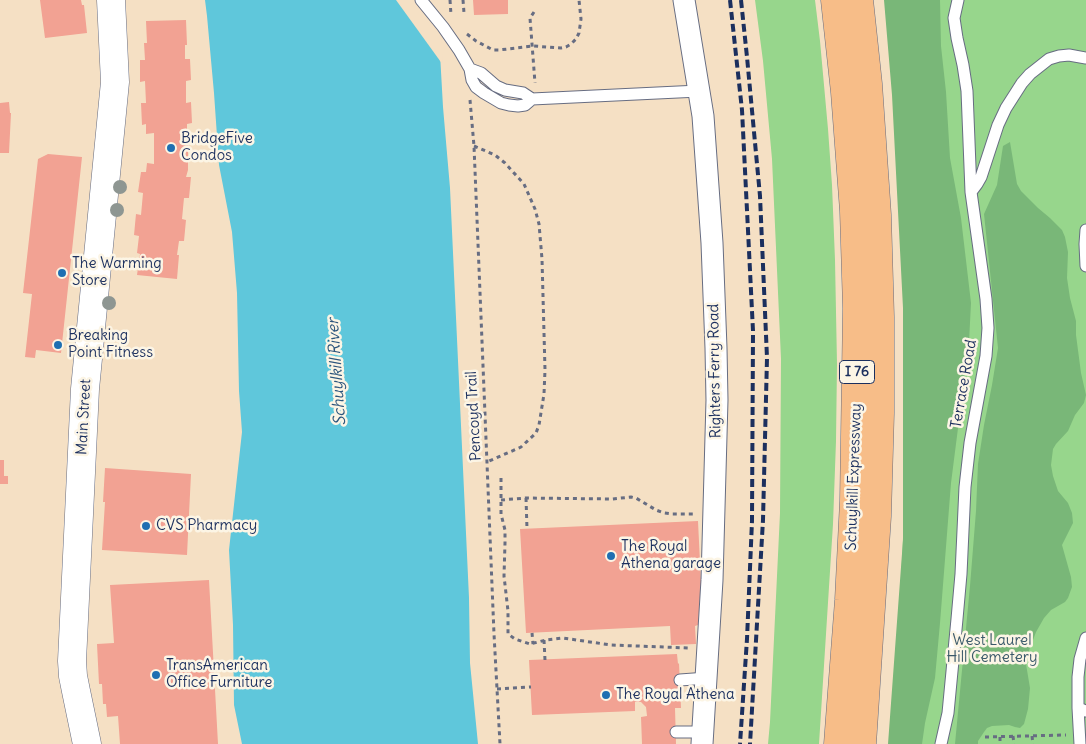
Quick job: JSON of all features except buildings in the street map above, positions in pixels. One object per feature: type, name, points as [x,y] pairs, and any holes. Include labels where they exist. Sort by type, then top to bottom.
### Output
[{"type":"highway","name":"Schuylkill Expressway","points":[[835,0],[846,102],[854,212],[857,308],[854,501],[849,600],[838,744]]},
{"type":"highway","name":"Schuylkill Expressway","points":[[859,0],[868,84],[877,206],[880,317],[877,516],[862,744]]},
{"type":"street","name":"Main Street","points":[[88,744],[73,676],[72,661],[85,389],[115,82],[111,0]]},
{"type":"street","name":"Righters Ferry Road","points":[[684,0],[704,116],[716,348],[717,400],[712,580],[702,738]]},
{"type":"lane","points":[[421,0],[443,27],[470,69],[481,73],[496,86],[505,90],[523,93],[532,99],[699,91]]},
{"type":"lane","name":"Terrace Road","points":[[941,744],[948,713],[958,610],[965,487],[970,443],[986,356],[988,328],[986,299],[971,192],[967,91],[954,18],[958,0]]},
{"type":"lane","points":[[971,192],[980,177],[998,125],[1022,83],[1034,70],[1049,59],[1069,55],[1086,58]]},
{"type":"lane","points":[[1086,230],[1086,266]]},
{"type":"lane","points":[[1080,739],[1082,710],[1078,676],[1080,659],[1086,638]]},
{"type":"lane","points":[[680,680],[707,678]]},
{"type":"lane","points":[[676,732],[702,738]]},
{"type":"path","points":[[450,0],[451,15]]},
{"type":"path","points":[[463,0],[464,13]]},
{"type":"path","points":[[466,33],[493,50],[533,46],[566,47],[576,39],[579,33],[581,18],[579,0]]},
{"type":"path","points":[[534,12],[530,18],[535,70]]},
{"type":"path","name":"Pencoyd Trail","points":[[470,100],[474,146],[500,744]]},
{"type":"path","points":[[474,146],[500,159],[524,184],[535,209],[539,224],[542,259],[545,370],[544,394],[539,425],[536,433],[521,447],[487,462]]},
{"type":"path","points":[[501,478],[501,514],[506,543],[504,576],[508,611],[508,634],[524,643],[533,644],[544,640],[563,638],[611,645],[709,650]]},
{"type":"path","points":[[526,498],[527,529]]},
{"type":"path","points":[[501,500],[526,498],[636,498],[664,513],[714,514]]},
{"type":"path","points":[[532,633],[533,644]]},
{"type":"path","points":[[544,640],[545,660]]},
{"type":"path","points":[[497,689],[531,687]]},
{"type":"path","points":[[1013,736],[1014,744]]},
{"type":"path","points":[[985,737],[1032,736],[1080,739]]},
{"type":"path","points":[[1032,736],[1033,744]]},
{"type":"path","points":[[1000,737],[1000,744]]},
{"type":"green space","points":[[755,0],[815,0],[828,129],[835,260],[836,441],[833,524],[819,744],[768,744],[780,513],[781,359],[772,159]]},
{"type":"green space","points":[[884,0],[940,0],[941,46],[950,158],[961,218],[971,303],[969,342],[951,483],[935,678],[922,744],[888,744],[903,540],[903,308],[892,95]]},
{"type":"green space","name":"West Laurel Hill Cemetery","points":[[889,0],[1086,0],[1086,744],[892,744],[911,365]]},
{"type":"green space","points":[[1010,142],[1017,184],[1021,191],[1062,230],[1068,252],[1067,278],[1076,321],[1081,373],[1086,395],[1084,403],[1075,415],[1068,431],[1053,449],[1051,465],[1058,491],[1068,503],[1072,513],[1073,523],[1062,545],[1072,587],[1065,602],[1051,610],[1044,618],[1028,653],[1026,664],[1030,688],[1024,724],[1020,728],[1009,725],[992,726],[987,728],[978,744],[955,744],[970,586],[978,464],[998,348],[984,214],[997,185],[1003,146]]},
{"type":"water","name":"Schuylkill River","points":[[205,0],[437,0],[450,188],[469,598],[470,663],[478,744],[242,744],[234,705],[233,625],[229,550],[242,432],[239,391],[237,293],[232,232],[219,165]]},
{"type":"pier","points":[[396,0],[440,0],[443,65]]},
{"type":"railway","points":[[730,0],[742,110],[753,331],[752,521],[740,744]]},
{"type":"railway","points":[[741,0],[760,196],[767,358],[763,520],[750,744]]},
{"type":"place","name":"BridgeFive Condos","points":[[171,148]]},
{"type":"place","name":"The Warming Store","points":[[62,273]]},
{"type":"place","name":"Breaking Point Fitness","points":[[58,345]]},
{"type":"place","name":"CVS Pharmacy","points":[[146,526]]},
{"type":"place","name":"The Royal Athena garage","points":[[611,556]]},
{"type":"place","name":"TransAmerican Office Furniture","points":[[156,675]]},
{"type":"place","name":"The Royal Athena","points":[[606,695]]}]
